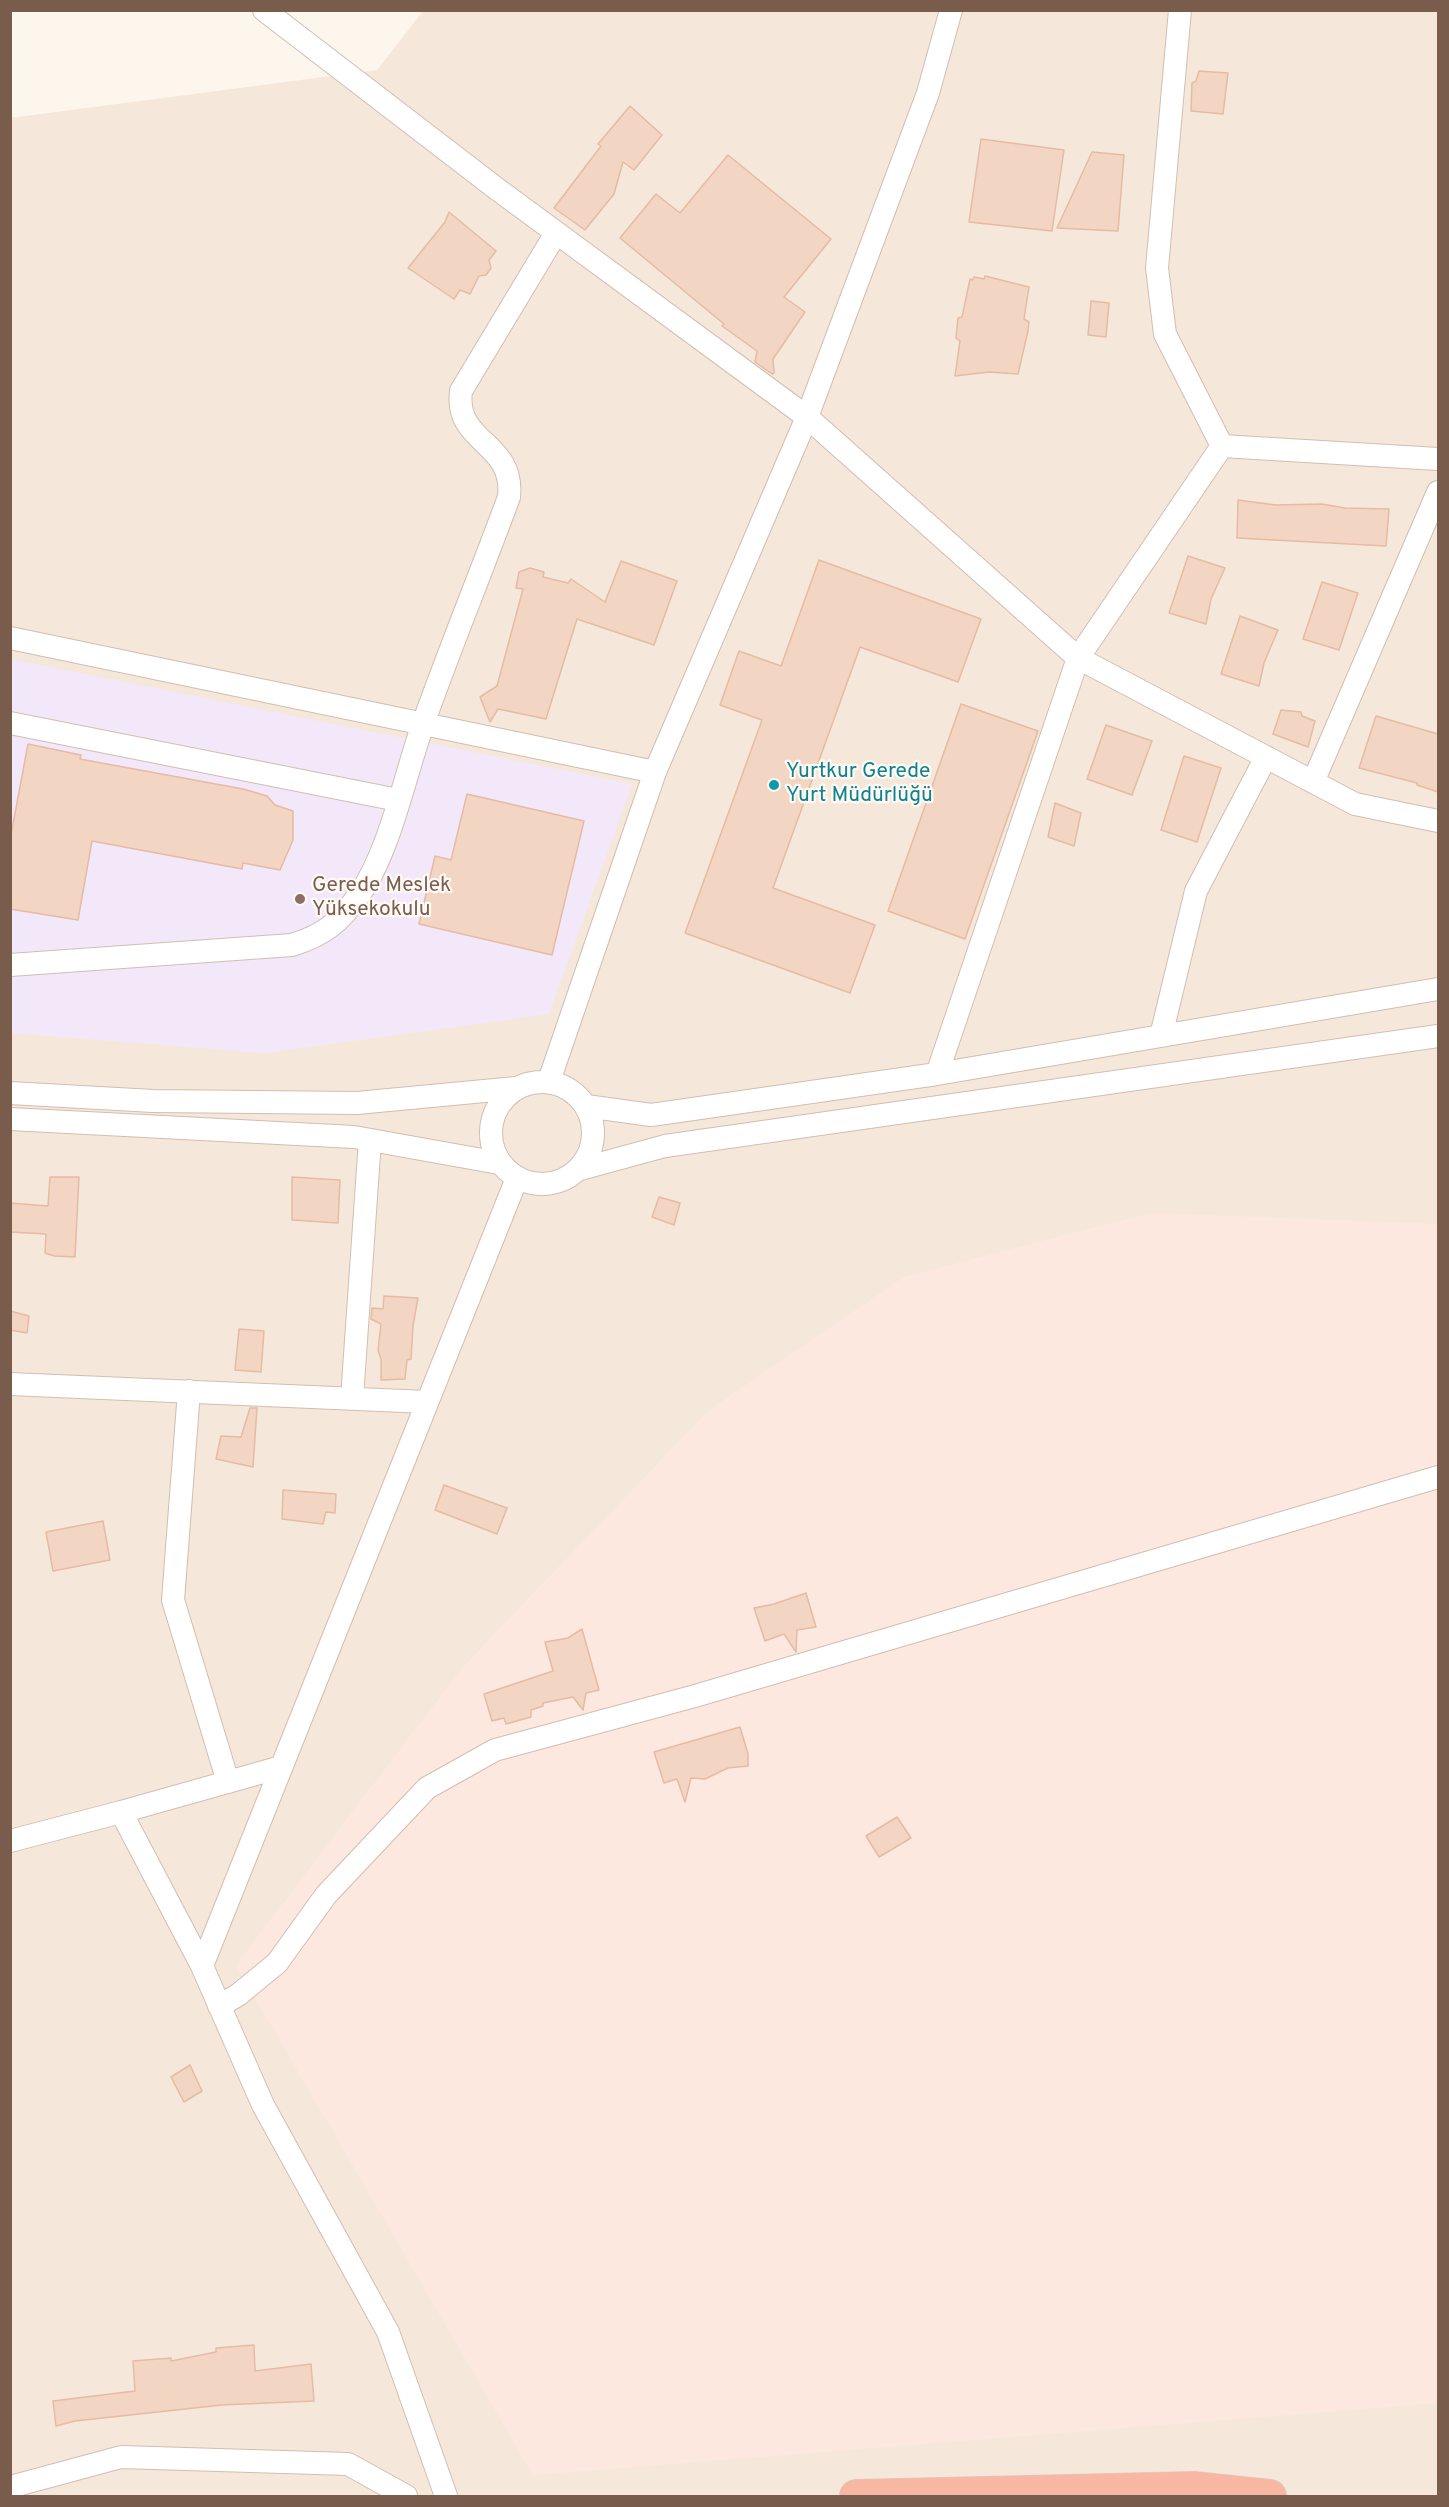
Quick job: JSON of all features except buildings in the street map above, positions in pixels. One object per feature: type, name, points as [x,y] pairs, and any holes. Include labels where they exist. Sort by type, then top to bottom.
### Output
[{"type":"highway","points":[[856,2496],[1194,2488],[1270,2496]]},
{"type":"street","points":[[264,10],[556,233],[807,417],[1078,658],[1355,804],[1438,821]]},
{"type":"street","points":[[549,1081],[655,772],[807,417],[928,93],[951,10]]},
{"type":"street","points":[[1180,10],[1157,268],[1165,334],[1222,446]]},
{"type":"street","points":[[10,965],[292,945],[317,937],[339,921],[361,893],[381,850],[423,724],[509,497],[510,478],[503,462],[464,419],[460,400],[462,390],[556,233]]},
{"type":"street","points":[[1222,446],[1438,459]]},
{"type":"street","points":[[937,1074],[1078,658],[1222,446]]},
{"type":"street","points":[[1313,782],[1438,492]]},
{"type":"street","points":[[10,638],[655,772]]},
{"type":"street","points":[[10,723],[398,800]]},
{"type":"street","points":[[1161,1036],[1196,891],[1266,757]]},
{"type":"street","points":[[586,1106],[651,1115],[937,1074],[1438,989]]},
{"type":"street","points":[[577,1170],[665,1146],[1438,1036]]},
{"type":"street","points":[[10,1093],[153,1101],[357,1103],[516,1088],[532,1082],[549,1081],[576,1094],[586,1106],[592,1122],[593,1140],[587,1156],[577,1170],[564,1180],[548,1184],[532,1184],[517,1178],[499,1162],[492,1147],[490,1130],[494,1113],[503,1099],[516,1088]]},
{"type":"street","points":[[10,1119],[370,1140],[499,1162]]},
{"type":"street","points":[[352,1398],[370,1140]]},
{"type":"street","points":[[202,1966],[517,1178]]},
{"type":"street","points":[[10,1384],[427,1402]]},
{"type":"street","points":[[189,1392],[173,1600],[228,1782]]},
{"type":"street","points":[[219,2006],[238,1995],[277,1964],[326,1895],[427,1788],[495,1750],[695,1696],[1438,1477]]},
{"type":"street","points":[[10,1841],[281,1767]]},
{"type":"street","points":[[121,1812],[202,1966],[263,2105],[388,2332],[446,2496]]},
{"type":"street","points":[[10,2487],[121,2457],[348,2464],[406,2496]]},
{"type":"shaded area","points":[[423,11],[1438,11],[1438,2496],[11,2496],[10,118],[377,70]]},
{"type":"shaded area","name":"Gerede Meslek Yüksekokulu","points":[[10,659],[632,784],[549,1014],[265,1053],[11,1033]]},
{"type":"shaded area","points":[[1151,1213],[1438,1224],[1438,2403],[533,2475],[236,1965],[462,1668],[708,1411],[904,1277]]},
{"type":"place","name":"Yurtkur Gerede Yurt Müdürlüğü","points":[[774,785]]},
{"type":"place","name":"Gerede Meslek Yüksekokulu","points":[[300,899]]}]
